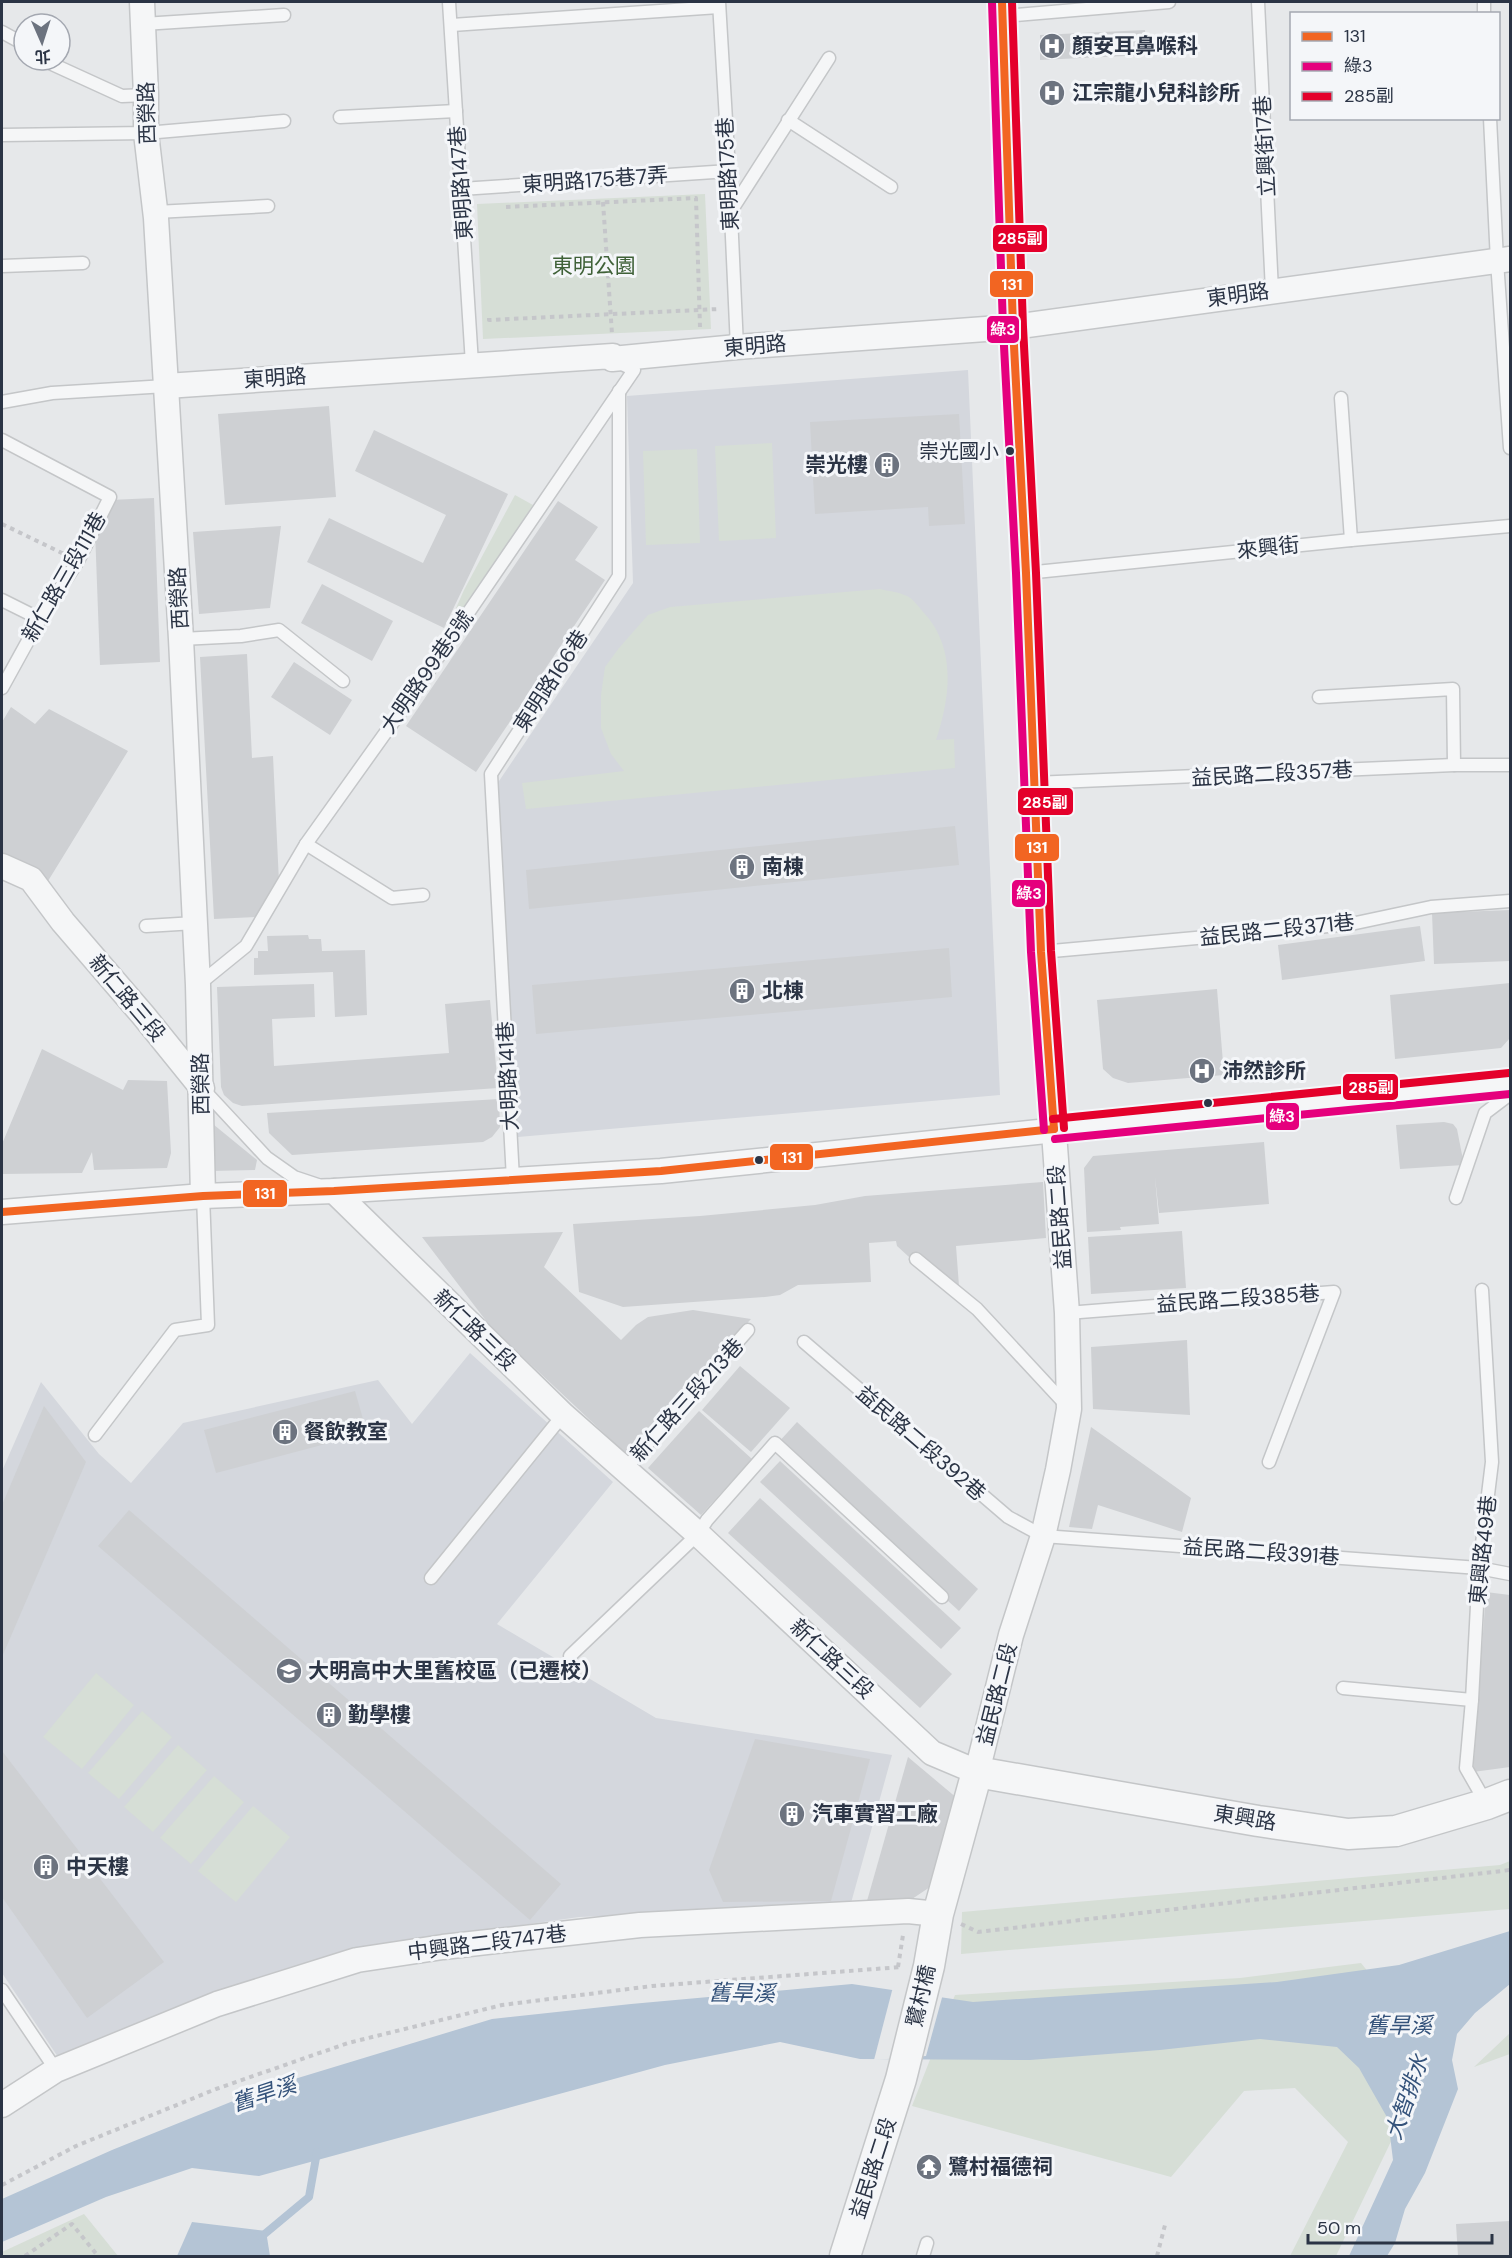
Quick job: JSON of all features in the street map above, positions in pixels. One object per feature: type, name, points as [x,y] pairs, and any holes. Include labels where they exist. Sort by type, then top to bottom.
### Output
[{"type":"street","name":"益民路二段","points":[[938,1914],[1011,1635],[1043,1536],[1070,1409],[1067,1313],[1041,952],[1026,573],[1013,327],[1003,9]]},
{"type":"street","name":"西榮路","points":[[143,13],[146,133],[156,212],[181,639],[198,985],[203,1196]]},
{"type":"street","name":"東明路","points":[[166,386],[472,364],[612,357],[1013,327],[1504,260]]},
{"type":"street","name":"新仁路三段","points":[[2,866],[31,879],[63,922],[202,1088]]},
{"type":"street","points":[[2,1212],[203,1196],[334,1191],[673,1170],[1510,1083]]},
{"type":"street","name":"新仁路三段","points":[[334,1191],[563,1415],[698,1534],[932,1753],[977,1772]]},
{"type":"street","name":"東興路","points":[[977,1772],[1258,1821],[1348,1834],[1396,1831],[1499,1800]]},
{"type":"street","name":"中興路二段747巷","points":[[2,2105],[56,2070],[216,2000],[368,1959],[538,1935],[706,1917],[908,1911],[938,1914]]},
{"type":"street","name":"鷺村橋","points":[[901,2079],[929,1966],[938,1914]]},
{"type":"street","name":"益民路二段","points":[[844,2256],[901,2079]]},
{"type":"lane","name":"東明路147巷","points":[[449,2],[472,364]]},
{"type":"lane","points":[[1003,9],[1169,2]]},
{"type":"lane","name":"立興街17巷","points":[[1258,2],[1272,291]]},
{"type":"lane","points":[[452,25],[719,4]]},
{"type":"lane","name":"東明路175巷","points":[[719,4],[736,347]]},
{"type":"lane","points":[[143,13],[284,15]]},
{"type":"lane","points":[[730,211],[829,58]]},
{"type":"lane","points":[[70,72],[122,96],[146,95]]},
{"type":"lane","points":[[340,117],[456,111]]},
{"type":"lane","points":[[788,120],[891,187]]},
{"type":"lane","points":[[1490,120],[1504,260],[1510,448]]},
{"type":"lane","points":[[2,135],[146,133],[284,122]]},
{"type":"lane","name":"東明路175巷7弄","points":[[461,189],[729,171]]},
{"type":"lane","points":[[156,212],[268,206]]},
{"type":"lane","points":[[2,266],[83,263]]},
{"type":"lane","name":"大明路99巷5號","points":[[198,985],[246,946],[306,844],[406,704],[634,369],[612,357]]},
{"type":"lane","name":"東明路","points":[[2,402],[52,393],[166,386]]},
{"type":"lane","name":"東明路166巷","points":[[502,974],[491,774],[619,576],[619,391]]},
{"type":"lane","points":[[1341,398],[1351,540]]},
{"type":"lane","name":"新仁路三段111巷","points":[[2,440],[110,497],[78,561],[40,620],[2,688]]},
{"type":"lane","name":"來興街","points":[[1026,573],[1510,526]]},
{"type":"lane","points":[[2,600],[40,620]]},
{"type":"lane","points":[[181,639],[241,636],[279,630],[343,681]]},
{"type":"lane","points":[[1319,697],[1453,689],[1454,765]]},
{"type":"lane","name":"益民路二段357巷","points":[[1034,783],[1454,765],[1510,765]]},
{"type":"lane","points":[[306,844],[392,898],[423,895]]},
{"type":"lane","name":"益民路二段371巷","points":[[1041,952],[1351,924],[1431,907],[1510,901]]},
{"type":"lane","points":[[146,926],[195,923]]},
{"type":"lane","name":"大明路141巷","points":[[502,974],[513,1179]]},
{"type":"lane","name":"新仁路三段","points":[[202,1088],[267,1158],[294,1177],[334,1191]]},
{"type":"lane","points":[[1456,1198],[1485,1113],[1510,1094]]},
{"type":"lane","points":[[95,1435],[175,1329],[208,1324],[203,1196]]},
{"type":"lane","points":[[916,1259],[977,1309],[1070,1409]]},
{"type":"lane","name":"東興路49巷","points":[[1482,1290],[1492,1462],[1479,1568],[1466,1768],[1499,1800]]},
{"type":"lane","name":"益民路二段385巷","points":[[1067,1313],[1334,1292],[1269,1462]]},
{"type":"lane","name":"新仁路三段213巷","points":[[625,1469],[748,1330]]},
{"type":"lane","name":"益民路二段392巷","points":[[804,1342],[1008,1517],[1043,1536]]},
{"type":"lane","points":[[431,1578],[563,1415]]},
{"type":"lane","points":[[570,1656],[698,1534],[707,1520],[775,1443],[942,1597]]},
{"type":"lane","name":"益民路二段391巷","points":[[1043,1536],[1479,1568],[1510,1574]]},
{"type":"lane","points":[[1343,1688],[1472,1700]]},
{"type":"lane","points":[[2,1990],[56,2070]]},
{"type":"lane","points":[[923,2256],[927,2243]]},
{"type":"path","points":[[488,309],[489,320],[699,310],[696,198],[505,207]]},
{"type":"path","points":[[603,202],[612,357]]},
{"type":"path","points":[[2,524],[78,561]]},
{"type":"path","points":[[978,1932],[1510,1870]]},
{"type":"path","points":[[898,1967],[908,1911]]},
{"type":"path","points":[[2,2185],[76,2146],[216,2089],[348,2043],[502,2005],[652,1986],[929,1966]]},
{"type":"path","points":[[25,2256],[72,2224],[98,2256]]},
{"type":"path","points":[[1156,2256],[1165,2225]]},
{"type":"shaded area","name":"崇光國小","points":[[968,370],[1000,1095],[518,1137],[497,784],[633,583],[627,396]]},
{"type":"shaded area","name":"大明高中大里舊校區（已遷校）","points":[[470,1353],[613,1482],[497,1624],[656,1718],[892,1755],[851,1903],[579,1917],[409,1941],[60,2060],[2,1973],[2,1471],[41,1382],[99,1454],[131,1483],[183,1423],[378,1380],[412,1424]]},
{"type":"green space","name":"東明公園","points":[[705,194],[711,329],[483,339],[477,204]]},
{"type":"green space","points":[[772,443],[776,538],[719,541],[715,446]]},
{"type":"green space","points":[[697,449],[700,543],[646,545],[643,451]]},
{"type":"green space","points":[[515,495],[533,505],[460,616],[453,615],[464,590]]},
{"type":"green space","points":[[880,589],[911,599],[935,627],[942,642],[948,674],[947,691],[936,740],[954,739],[955,768],[526,809],[522,783],[624,771],[611,754],[601,728],[601,695],[605,667],[648,615],[670,607]]},
{"type":"green space","points":[[96,1673],[134,1705],[82,1769],[43,1737]]},
{"type":"green space","points":[[142,1711],[172,1737],[119,1799],[88,1773]]},
{"type":"green space","points":[[178,1745],[207,1770],[153,1832],[124,1807]]},
{"type":"green space","points":[[214,1776],[244,1802],[191,1864],[160,1838]]},
{"type":"green space","points":[[253,1806],[290,1837],[236,1902],[198,1871]]},
{"type":"green space","points":[[1510,1861],[1510,1909],[961,1954],[962,1912],[1500,1865]]},
{"type":"green space","points":[[1361,1963],[1418,2034],[1396,2131],[1336,2256],[1290,2256],[1348,2142],[1295,2088],[1244,2091],[1171,2177],[912,2106],[955,1995],[1240,1978]]},
{"type":"green space","points":[[1510,2033],[1510,2054],[1474,2067]]},
{"type":"green space","points":[[84,2214],[118,2256],[2,2256],[2,2252]]},
{"type":"water","name":"舊旱溪","points":[[1510,1931],[1510,1984],[1475,2013],[1457,2034],[1452,2060],[1458,2089],[1425,2173],[1405,2209],[1395,2243],[1387,2256],[1349,2256],[1393,2160],[1388,2119],[1359,2068],[1337,2047],[1260,2039],[1160,2050],[1030,2060],[860,2059],[780,2042],[665,2065],[259,2176],[192,2168],[106,2197],[2,2242],[2,2199],[112,2150],[265,2088],[492,2019],[852,1984],[973,2002],[1277,1982],[1399,1965]]},
{"type":"water","points":[[192,2222],[266,2231],[270,2256],[177,2256]]},
{"type":"pier","points":[[893,1987],[943,1994],[926,2056],[874,2060]]},
{"type":"building","points":[[1145,30],[1146,55],[1040,60],[1040,35]]},
{"type":"building","points":[[329,406],[336,497],[225,505],[218,414]]},
{"type":"building","name":"崇光樓","points":[[959,414],[965,524],[929,526],[928,507],[815,514],[810,422]]},
{"type":"building","points":[[374,430],[508,494],[444,628],[307,562],[329,518],[423,563],[446,515],[355,471]]},
{"type":"building","points":[[154,498],[160,662],[100,665],[95,530],[110,500]]},
{"type":"building","points":[[558,501],[598,527],[575,560],[605,580],[476,772],[406,726]]},
{"type":"building","points":[[281,526],[270,608],[199,614],[193,532]]},
{"type":"building","points":[[322,584],[393,621],[372,661],[301,623]]},
{"type":"building","points":[[247,654],[252,758],[273,756],[279,882],[256,917],[214,919],[200,657]]},
{"type":"building","points":[[294,662],[352,700],[330,735],[271,697]]},
{"type":"building","points":[[11,707],[35,724],[49,709],[128,751],[48,881],[2,859],[2,722]]},
{"type":"building","name":"南棟","points":[[955,826],[959,865],[529,909],[526,870]]},
{"type":"building","points":[[1510,910],[1510,961],[1434,964],[1432,913]]},
{"type":"building","points":[[1420,926],[1425,961],[1282,980],[1278,945]]},
{"type":"building","points":[[308,935],[309,939],[321,939],[322,951],[365,950],[367,1015],[335,1017],[333,972],[254,975],[254,958],[258,958],[258,951],[268,951],[267,936]]},
{"type":"building","name":"北棟","points":[[949,948],[952,997],[536,1034],[532,985]]},
{"type":"building","points":[[1510,983],[1510,1038],[1501,1048],[1395,1059],[1390,995]]},
{"type":"building","points":[[314,984],[315,1017],[272,1019],[274,1066],[449,1053],[445,1004],[490,1000],[498,1088],[242,1106],[233,1103],[224,1095],[221,1087],[217,987]]},
{"type":"building","points":[[1217,989],[1224,1075],[1128,1083],[1113,1078],[1103,1069],[1097,1000]]},
{"type":"building","points":[[42,1049],[123,1090],[128,1080],[167,1081],[171,1153],[167,1168],[94,1170],[92,1152],[82,1173],[2,1174],[2,1144]]},
{"type":"building","points":[[499,1099],[500,1127],[492,1137],[483,1142],[292,1155],[269,1133],[267,1113]]},
{"type":"building","points":[[208,1120],[257,1160],[255,1170],[211,1171]]},
{"type":"building","points":[[1444,1122],[1453,1124],[1457,1129],[1464,1165],[1400,1169],[1396,1125]]},
{"type":"building","points":[[1264,1142],[1269,1204],[1159,1213],[1155,1177],[1159,1224],[1087,1232],[1084,1168],[1093,1156]]},
{"type":"building","points":[[1043,1182],[1046,1238],[956,1246],[959,1286],[943,1288],[897,1246],[896,1241],[869,1243],[871,1282],[798,1285],[780,1295],[765,1297],[623,1307],[579,1292],[573,1224],[700,1216],[815,1205],[865,1196]]},
{"type":"building","points":[[1182,1231],[1186,1288],[1091,1294],[1088,1237]]},
{"type":"building","points":[[563,1232],[544,1267],[621,1340],[648,1317],[693,1310],[751,1319],[625,1453],[490,1326],[422,1237]]},
{"type":"building","points":[[1187,1340],[1190,1415],[1093,1409],[1091,1347]]},
{"type":"building","points":[[740,1366],[790,1408],[751,1452],[702,1410]]},
{"type":"building","name":"餐飲教室","points":[[355,1391],[367,1433],[216,1473],[204,1430]]},
{"type":"building","points":[[44,1406],[86,1462],[2,1657],[2,1505]]},
{"type":"building","points":[[699,1411],[752,1459],[701,1515],[648,1468]]},
{"type":"building","points":[[797,1422],[978,1589],[959,1611],[777,1444]]},
{"type":"building","points":[[1091,1427],[1191,1498],[1182,1532],[1098,1505],[1092,1529],[1069,1527]]},
{"type":"building","points":[[780,1461],[961,1628],[941,1649],[760,1482]]},
{"type":"building","points":[[760,1498],[952,1674],[920,1708],[728,1533]]},
{"type":"building","name":"勤學樓","points":[[129,1510],[561,1884],[530,1920],[98,1546]]},
{"type":"building","points":[[1486,1592],[1510,1595],[1510,1767],[1473,1772]]},
{"type":"building","name":"汽車實習工廠","points":[[755,1739],[870,1759],[831,1901],[723,1902],[709,1870]]},
{"type":"building","name":"中天樓","points":[[2,1751],[164,1962],[87,2018],[2,1897]]},
{"type":"building","points":[[908,1757],[958,1799],[939,1881],[912,1899],[867,1901]]},
{"type":"building","points":[[1510,2221],[1510,2256],[1458,2256],[1456,2224]]},
{"type":"waterway","points":[[261,2237],[309,2197],[317,2152]]},
{"type":"transit line","name":"綠3","points":[[992,2],[1003,327],[1016,573],[1031,952],[1044,1130]]},
{"type":"transit line","name":"131","points":[[1002,2],[1013,327],[1026,573],[1041,952],[1054,1129]]},
{"type":"transit line","name":"285副","points":[[1012,2],[1023,327],[1036,573],[1051,951],[1064,1128]]},
{"type":"transit line","name":"285副","points":[[1053,1119],[1509,1073]]},
{"type":"transit line","name":"綠3","points":[[1055,1139],[1510,1094]]},
{"type":"transit line","name":"131","points":[[2,1212],[203,1196],[334,1191],[661,1171],[1054,1129]]},
{"type":"place","name":"顏安耳鼻喉科","points":[[1052,46]]},
{"type":"place","name":"江宗龍小兒科診所","points":[[1052,93]]},
{"type":"place","name":"崇光國小","points":[[1010,451]]},
{"type":"place","name":"崇光樓","points":[[887,465]]},
{"type":"place","name":"南棟","points":[[742,867]]},
{"type":"place","name":"北棟","points":[[742,991]]},
{"type":"place","name":"沛然診所","points":[[1202,1071]]},
{"type":"place","name":"餐飲教室","points":[[285,1432]]},
{"type":"place","name":"大明高中大里舊校區（已遷校）","points":[[289,1671]]},
{"type":"place","name":"勤學樓","points":[[329,1715]]},
{"type":"place","name":"汽車實習工廠","points":[[792,1814]]},
{"type":"place","name":"中天樓","points":[[46,1867]]},
{"type":"place","name":"鷺村福德祠","points":[[929,2167]]},
{"type":"water label","name":"大智排水","points":[[1407,2097]]}]
